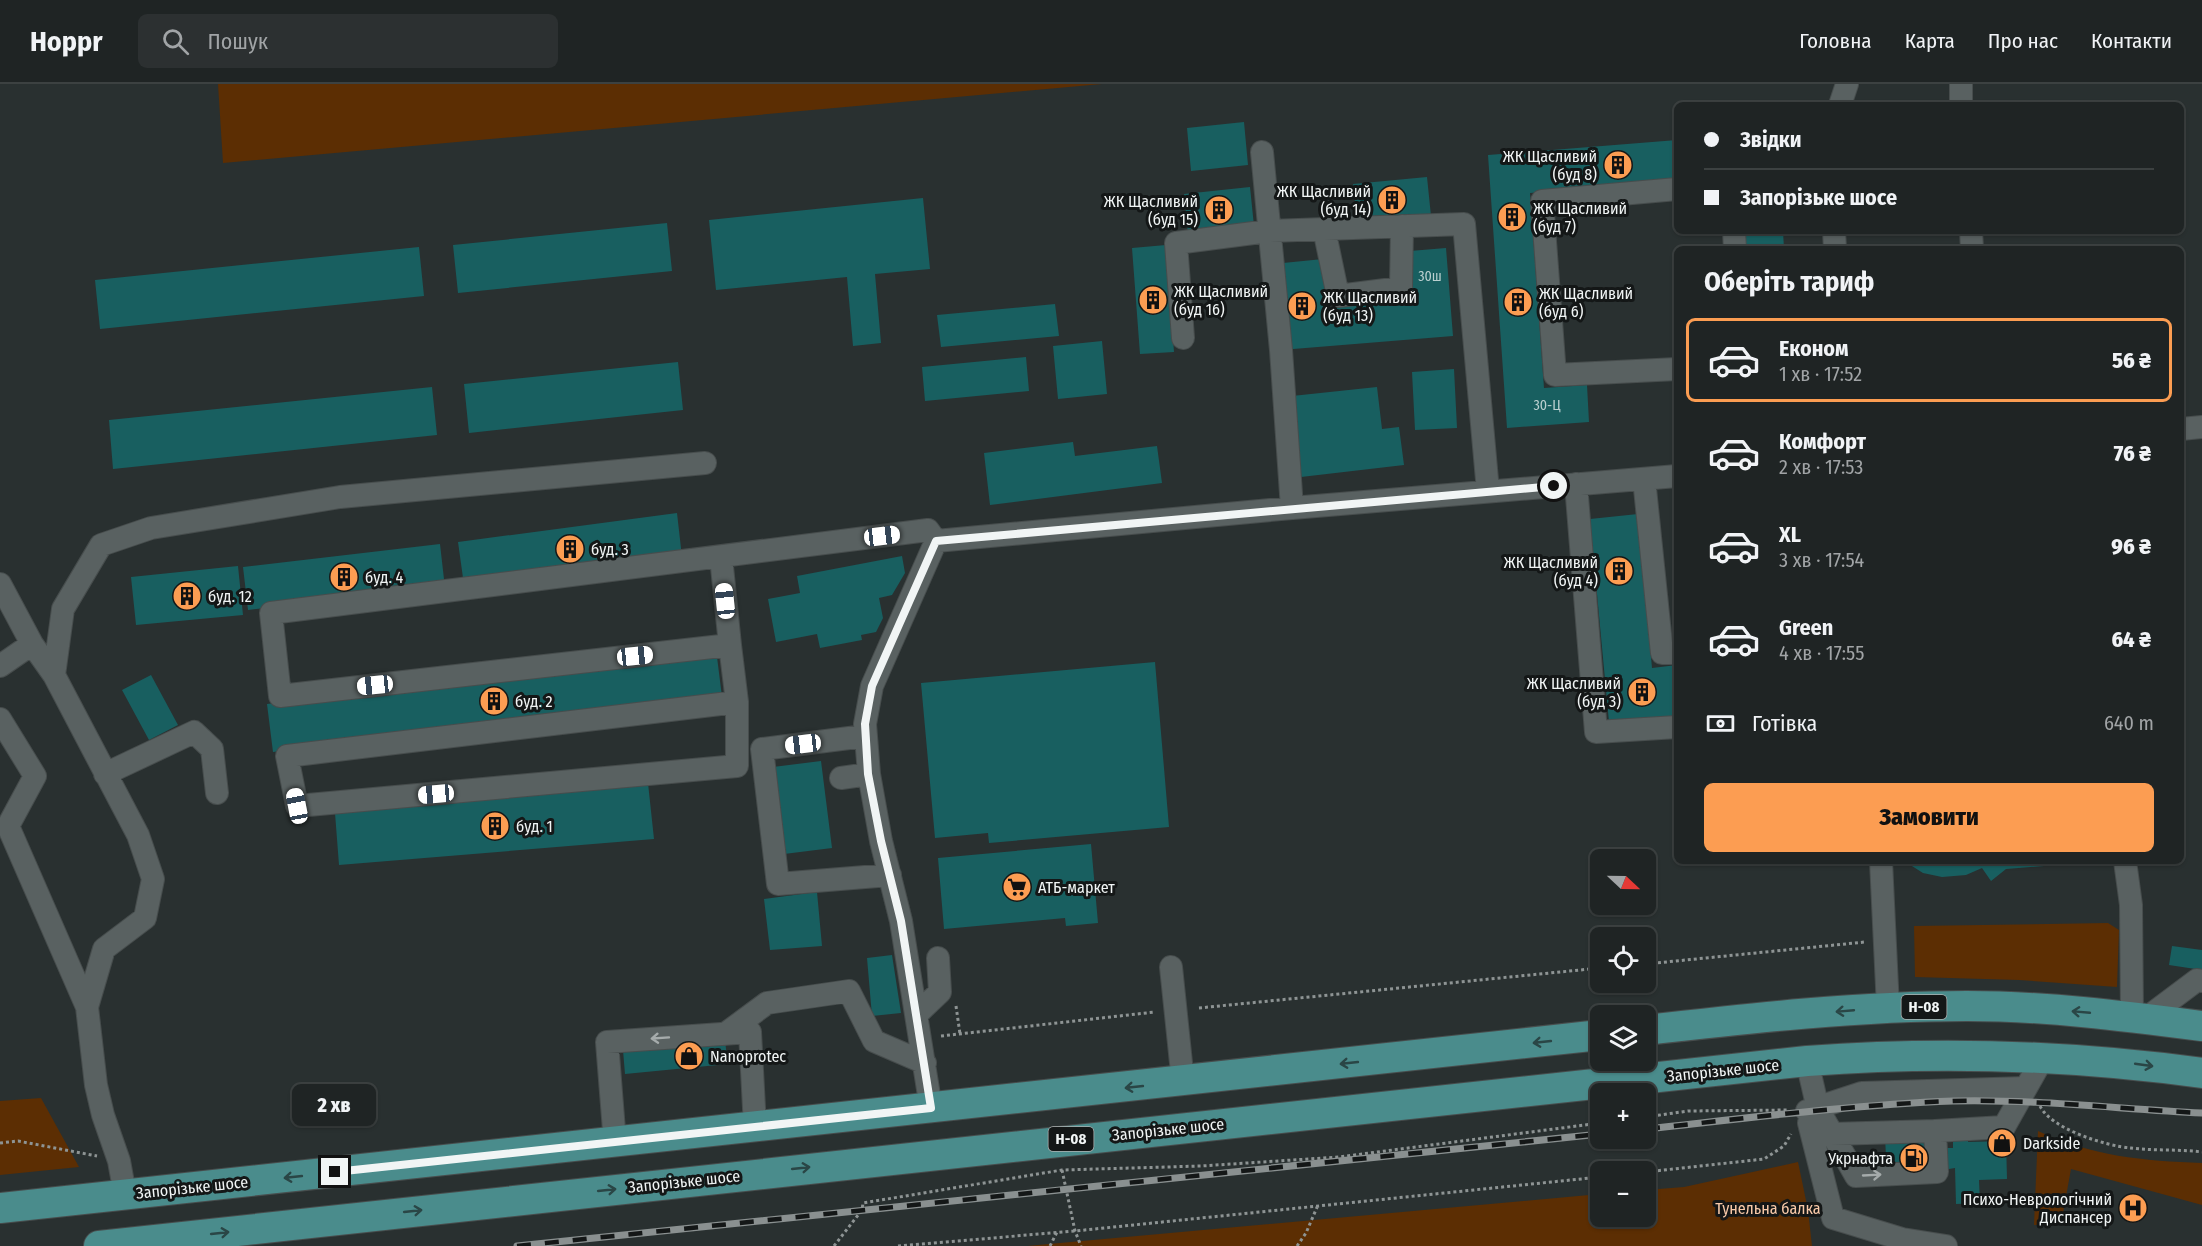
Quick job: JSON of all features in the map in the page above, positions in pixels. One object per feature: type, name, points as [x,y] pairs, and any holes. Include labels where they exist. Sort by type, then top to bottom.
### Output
[{"type":"main road","name":"Н-08","points":[[1656,1029],[1888,1008],[1969,1006],[2138,1018],[2202,1026]]},
{"type":"main road","name":"Запорізьке шосе","points":[[0,1208],[1183,1082],[1590,1036]]},
{"type":"main road","name":"Запорізьке шосе","points":[[99,1246],[1807,1061],[1972,1054],[2044,1056],[2126,1063],[2202,1073]]},
{"type":"main road","points":[[125,1194],[132,1244]]},
{"type":"street","points":[[1841,102],[1846,84]]},
{"type":"street","points":[[1961,84],[1961,102]]},
{"type":"street","points":[[1262,152],[1281,350],[1292,508]]},
{"type":"street","points":[[1674,189],[1542,201],[1555,375],[1674,369]]},
{"type":"street","points":[[1183,338],[1176,243],[1269,231],[1464,224],[1488,491]]},
{"type":"street","points":[[1324,229],[1338,296],[1401,288],[1402,226]]},
{"type":"street","points":[[2184,429],[2202,427]]},
{"type":"street","points":[[54,675],[63,609],[101,545],[151,528],[340,497],[705,463]]},
{"type":"street","points":[[936,541],[1674,476]]},
{"type":"street","points":[[1644,479],[1662,653],[1674,653]]},
{"type":"street","points":[[1576,484],[1596,732],[1674,727]]},
{"type":"street","points":[[730,645],[280,696],[271,613],[928,530],[936,541]]},
{"type":"street","points":[[931,1108],[918,1013],[868,774],[866,736],[867,702],[872,686],[936,541]]},
{"type":"street","points":[[720,557],[737,702],[737,766],[297,806],[287,756],[737,702]]},
{"type":"street","points":[[0,584],[32,644],[54,675],[138,835],[153,879],[145,918],[104,949],[87,1007]]},
{"type":"street","points":[[0,666],[32,644]]},
{"type":"street","points":[[0,719],[35,776],[8,826],[87,1007],[96,1085],[106,1124],[120,1161],[125,1194]]},
{"type":"street","points":[[105,774],[194,732],[212,749],[218,793]]},
{"type":"street","points":[[866,736],[762,749],[778,884],[890,875]]},
{"type":"street","points":[[841,778],[868,774]]},
{"type":"street","points":[[1866,864],[1875,950],[1887,969]]},
{"type":"street","points":[[1881,864],[1888,1008]]},
{"type":"street","points":[[2125,864],[2131,904],[2138,1018],[2197,980],[2202,981]]},
{"type":"street","points":[[918,1013],[940,992],[938,958]]},
{"type":"street","points":[[1172,967],[1183,1082]]},
{"type":"street","points":[[725,1034],[766,1003],[849,991],[874,1041],[925,1063]]},
{"type":"street","points":[[615,1143],[607,1042],[750,1032],[755,1127]]},
{"type":"street","points":[[1832,1134],[2004,1127],[2044,1056]]},
{"type":"street","points":[[1807,1061],[1814,1109],[1832,1134],[1856,1176],[1937,1172],[1935,1131]]},
{"type":"street","points":[[1814,1109],[1862,1093],[2026,1089]]},
{"type":"street","points":[[1814,1109],[1809,1123],[1833,1218],[1902,1239],[1946,1246]]},
{"type":"path","points":[[1656,963],[1870,942]]},
{"type":"path","points":[[1199,1008],[1590,969]]},
{"type":"path","points":[[957,1012],[960,1034]]},
{"type":"path","points":[[922,1039],[1157,1012]]},
{"type":"path","points":[[2026,1089],[2032,1090],[2044,1115],[2058,1125],[2088,1136],[2131,1149],[2202,1152]]},
{"type":"path","points":[[1656,1115],[1688,1110],[1814,1109]]},
{"type":"path","points":[[1656,1171],[1764,1159],[1784,1146],[1814,1109]]},
{"type":"path","points":[[834,1246],[862,1210],[863,1203],[1062,1170],[1201,1166],[1339,1156],[1590,1124]]},
{"type":"path","points":[[0,1143],[18,1141],[120,1161]]},
{"type":"path","points":[[1062,1170],[1075,1231],[1081,1246]]},
{"type":"path","points":[[898,1246],[1075,1231],[1590,1178]]},
{"type":"path","points":[[1297,1246],[1306,1233],[1318,1205]]},
{"type":"path","points":[[1050,1246],[1058,1231]]},
{"type":"green space","points":[[218,84],[1102,84],[223,163]]},
{"type":"green space","points":[[2108,923],[2119,930],[2117,987],[2019,980],[1915,977],[1914,926]]},
{"type":"green space","points":[[41,1098],[79,1167],[0,1175],[0,1101]]},
{"type":"green space","points":[[2038,1131],[2078,1146],[2118,1156],[2202,1163],[2202,1205],[2071,1169],[2061,1224],[2034,1225]]},
{"type":"green space","name":"Тунельна балка","points":[[1798,1162],[1808,1210],[1812,1246],[1027,1246],[1590,1195],[1590,1227],[1656,1227],[1656,1189],[1684,1187]]},
{"type":"building","points":[[1244,122],[1248,165],[1191,171],[1187,128]]},
{"type":"building","points":[[1674,140],[1674,181],[1530,193],[1544,388],[1587,385],[1589,422],[1507,428],[1488,155]]},
{"type":"building","name":"ЖК Щасливий (буд 14)","points":[[1427,177],[1431,216],[1357,223],[1353,184]]},
{"type":"building","name":"ЖК Щасливий (буд 15)","points":[[1250,187],[1254,226],[1188,234],[1184,194]]},
{"type":"building","points":[[923,198],[930,269],[875,274],[881,343],[853,346],[847,277],[716,290],[709,220]]},
{"type":"building","points":[[667,223],[672,271],[458,293],[453,245]]},
{"type":"building","points":[[1745,234],[1783,234],[1784,246],[1746,246]]},
{"type":"building","name":"ЖК Щасливий (буд 16)","points":[[1166,245],[1174,352],[1140,354],[1132,248]]},
{"type":"building","points":[[419,247],[424,296],[100,329],[95,280]]},
{"type":"building","points":[[1446,248],[1453,336],[1281,350],[1273,264],[1323,259],[1328,308],[1413,301],[1410,251]]},
{"type":"building","points":[[1055,304],[1059,336],[941,347],[937,315]]},
{"type":"building","points":[[1102,341],[1107,394],[1058,399],[1053,346]]},
{"type":"building","points":[[1026,357],[1029,391],[925,401],[922,367]]},
{"type":"building","points":[[678,362],[683,410],[469,433],[464,384]]},
{"type":"building","points":[[1454,369],[1457,428],[1415,430],[1412,372]]},
{"type":"building","points":[[432,387],[437,435],[113,469],[109,420]]},
{"type":"building","points":[[1377,387],[1382,429],[1399,427],[1404,465],[1301,477],[1292,396]]},
{"type":"building","points":[[1073,442],[1075,456],[1157,446],[1162,483],[990,505],[984,453]]},
{"type":"building","name":"буд. 3","points":[[677,513],[682,557],[464,585],[458,542]]},
{"type":"building","points":[[1638,514],[1652,668],[1674,665],[1674,716],[1609,722],[1590,519]]},
{"type":"building","name":"буд. 4","points":[[440,544],[445,588],[248,610],[243,567]]},
{"type":"building","points":[[902,556],[905,573],[892,595],[879,598],[883,618],[876,632],[861,635],[862,640],[820,648],[817,634],[776,642],[768,599],[800,593],[797,576]]},
{"type":"building","name":"буд. 12","points":[[238,566],[243,615],[136,625],[131,577]]},
{"type":"building","name":"буд. 2","points":[[716,649],[722,697],[273,752],[267,704]]},
{"type":"building","points":[[1155,662],[1169,827],[989,843],[988,833],[935,838],[921,683]]},
{"type":"building","points":[[151,675],[178,725],[149,740],[122,690]]},
{"type":"building","points":[[821,761],[832,848],[784,854],[773,767]]},
{"type":"building","name":"буд. 1","points":[[648,783],[654,839],[339,865],[335,813]]},
{"type":"building","name":"АТБ-маркет","points":[[1091,844],[1098,923],[1066,926],[1065,918],[944,929],[938,858]]},
{"type":"building","points":[[1909,864],[2068,864],[2006,869],[1991,881],[1982,868],[1966,875],[1942,877],[1923,873]]},
{"type":"building","points":[[817,892],[822,946],[770,950],[764,899]]},
{"type":"building","points":[[2172,946],[2202,950],[2202,970],[2169,965]]},
{"type":"building","points":[[892,955],[901,1013],[872,1016],[867,958]]},
{"type":"building","points":[[725,1041],[728,1064],[625,1074],[623,1050]]},
{"type":"building","points":[[1941,1134],[1941,1148],[1953,1148],[1953,1139],[1968,1138],[1968,1142],[2006,1141],[2007,1179],[1979,1180],[1980,1203],[1956,1204],[1955,1168],[1887,1179],[1885,1136]]},
{"type":"railway","points":[[1656,1128],[1837,1109],[1953,1101],[2046,1103],[2202,1113]]},
{"type":"railway","points":[[517,1246],[1590,1135]]},
{"type":"place","name":"ЖК Щасливий (буд 8)","points":[[1618,165]]},
{"type":"place","name":"ЖК Щасливий (буд 14)","points":[[1392,200]]},
{"type":"place","name":"ЖК Щасливий (буд 15)","points":[[1219,210]]},
{"type":"place","name":"ЖК Щасливий (буд 7)","points":[[1512,217]]},
{"type":"place","name":"ЖК Щасливий (буд 16)","points":[[1153,300]]},
{"type":"place","name":"ЖК Щасливий (буд 6)","points":[[1518,302]]},
{"type":"place","name":"ЖК Щасливий (буд 13)","points":[[1302,306]]},
{"type":"place","name":"буд. 3","points":[[570,549]]},
{"type":"place","name":"ЖК Щасливий (буд 4)","points":[[1619,571]]},
{"type":"place","name":"буд. 4","points":[[344,577]]},
{"type":"place","name":"буд. 12","points":[[187,596]]},
{"type":"place","name":"ЖК Щасливий (буд 3)","points":[[1642,692]]},
{"type":"place","name":"буд. 2","points":[[494,701]]},
{"type":"place","name":"буд. 1","points":[[495,826]]},
{"type":"place","name":"АТБ-маркет","points":[[1017,887]]},
{"type":"place","name":"Nanoprotec","points":[[689,1056]]},
{"type":"place","name":"Darkside","points":[[2002,1143]]},
{"type":"place","name":"Укрнафта","points":[[1914,1158]]},
{"type":"place","name":"Психо-Неврологічний Диспансер","points":[[2133,1208]]},
{"type":"route","points":[[335,1172],[931,1108],[921,1030],[901,921],[881,841],[868,774],[865,724],[867,702],[872,686],[936,541],[1554,486]]}]
